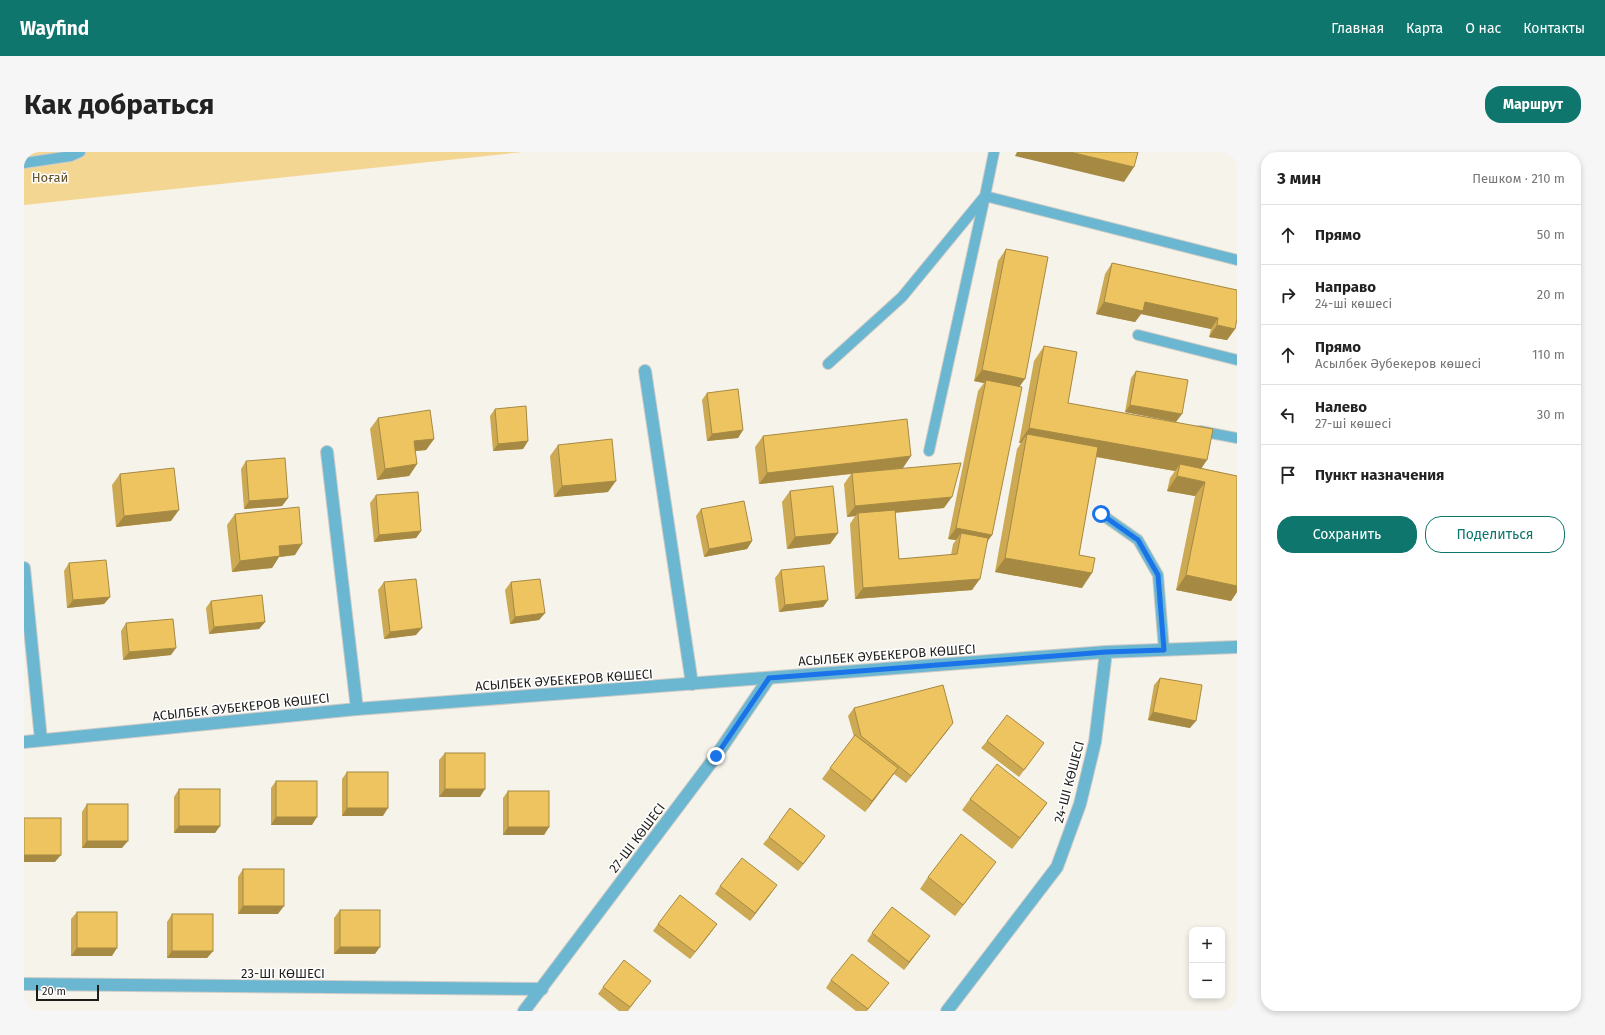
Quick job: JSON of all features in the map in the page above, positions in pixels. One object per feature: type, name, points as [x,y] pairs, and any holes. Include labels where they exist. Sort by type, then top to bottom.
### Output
[{"type":"street","points":[[645,371],[692,684]]},
{"type":"street","points":[[328,452],[357,709]]},
{"type":"street","points":[[24,568],[41,740]]},
{"type":"street","points":[[1106,652],[1237,647]]},
{"type":"street","name":"АСЫЛБЕК ӘУБЕКЕРОВ КӨШЕСІ","points":[[24,742],[357,709],[1106,652]]},
{"type":"street","name":"24-ШІ КӨШЕСІ","points":[[946,1011],[1057,867],[1080,804],[1095,742],[1106,652]]},
{"type":"street","name":"27-ШІ КӨШЕСІ","points":[[524,1011],[716,756],[769,678]]},
{"type":"street","name":"23-ШІ КӨШЕСІ","points":[[24,984],[542,989]]},
{"type":"lane","points":[[24,163],[71,156],[80,152]]},
{"type":"lane","points":[[929,451],[994,152]]},
{"type":"lane","points":[[985,196],[1237,260]]},
{"type":"lane","points":[[828,364],[902,297],[985,196]]},
{"type":"lane","points":[[1138,335],[1237,360]]},
{"type":"lane","points":[[1192,430],[1237,438]]},
{"type":"lane","points":[[1101,514],[1138,540],[1158,575],[1164,650]]},
{"type":"green space","name":"Ноғай","points":[[24,152],[523,152],[24,205]]},
{"type":"building","points":[[1070,152],[1138,152],[1134,167]]},
{"type":"building","points":[[1006,249],[1048,257],[1025,379],[982,370]]},
{"type":"building","points":[[1112,263],[1237,290],[1237,319],[1235,329],[1217,325],[1218,318],[1145,302],[1143,311],[1104,302]]},
{"type":"building","points":[[1044,346],[1077,352],[1068,403],[1213,429],[1207,460],[1029,428]]},
{"type":"building","points":[[1136,371],[1188,380],[1182,414],[1130,405]]},
{"type":"building","points":[[986,380],[1022,387],[992,535],[956,528]]},
{"type":"building","points":[[738,389],[743,430],[712,434],[707,393]]},
{"type":"building","points":[[526,406],[528,441],[498,444],[495,409]]},
{"type":"building","points":[[430,410],[434,439],[414,441],[417,464],[385,469],[378,418]]},
{"type":"building","points":[[907,419],[911,456],[767,473],[763,436]]},
{"type":"building","points":[[1027,434],[1098,447],[1079,555],[1095,558],[1092,573],[1005,558]]},
{"type":"building","points":[[612,439],[616,481],[562,486],[558,445]]},
{"type":"building","points":[[285,458],[288,498],[249,501],[246,461]]},
{"type":"building","points":[[961,463],[952,497],[855,506],[852,473]]},
{"type":"building","points":[[1180,464],[1237,476],[1237,586],[1186,575],[1205,482],[1177,476]]},
{"type":"building","points":[[174,468],[179,510],[124,516],[120,474]]},
{"type":"building","points":[[833,486],[838,533],[795,537],[790,491]]},
{"type":"building","points":[[418,492],[421,531],[379,535],[376,495]]},
{"type":"building","points":[[744,501],[752,541],[709,549],[701,509]]},
{"type":"building","points":[[299,507],[302,544],[279,546],[280,556],[240,561],[235,514]]},
{"type":"building","points":[[895,510],[899,559],[957,554],[961,533],[988,538],[980,579],[863,588],[858,513]]},
{"type":"building","points":[[106,560],[110,597],[73,600],[69,563]]},
{"type":"building","points":[[824,566],[828,600],[785,605],[781,570]]},
{"type":"building","points":[[416,579],[422,628],[390,632],[384,582]]},
{"type":"building","points":[[540,579],[545,613],[515,617],[511,582]]},
{"type":"building","points":[[262,595],[265,622],[214,627],[211,601]]},
{"type":"building","points":[[173,619],[176,648],[129,652],[126,623]]},
{"type":"building","points":[[1160,678],[1202,685],[1196,721],[1153,712]]},
{"type":"building","points":[[943,685],[953,723],[911,776],[861,736],[854,708]]},
{"type":"building","points":[[1007,715],[1044,743],[1024,770],[987,741]]},
{"type":"building","points":[[855,735],[898,768],[872,801],[830,768]]},
{"type":"building","points":[[445,753],[485,753],[485,789],[445,789]]},
{"type":"building","points":[[997,764],[1047,803],[1020,838],[970,799]]},
{"type":"building","points":[[347,772],[388,772],[388,808],[347,808]]},
{"type":"building","points":[[276,781],[317,781],[317,817],[276,817]]},
{"type":"building","points":[[179,789],[220,789],[220,826],[179,826]]},
{"type":"building","points":[[508,791],[549,791],[549,827],[508,827]]},
{"type":"building","points":[[87,804],[128,804],[128,841],[87,841]]},
{"type":"building","points":[[790,808],[825,836],[803,864],[769,837]]},
{"type":"building","points":[[24,818],[61,818],[61,855],[24,855]]},
{"type":"building","points":[[961,834],[996,862],[963,905],[928,877]]},
{"type":"building","points":[[742,858],[777,885],[755,913],[720,886]]},
{"type":"building","points":[[243,869],[284,869],[284,906],[243,906]]},
{"type":"building","points":[[680,895],[717,924],[695,952],[658,924]]},
{"type":"building","points":[[892,907],[930,936],[909,962],[872,933]]},
{"type":"building","points":[[340,910],[380,910],[380,947],[340,947]]},
{"type":"building","points":[[77,912],[117,912],[117,948],[77,948]]},
{"type":"building","points":[[172,914],[213,914],[213,951],[172,951]]},
{"type":"building","points":[[852,954],[889,983],[868,1009],[831,980]]},
{"type":"building","points":[[624,960],[651,981],[630,1007],[603,987]]},
{"type":"route","points":[[716,756],[769,678],[1106,652],[1164,650],[1158,575],[1138,540],[1101,514]]}]
